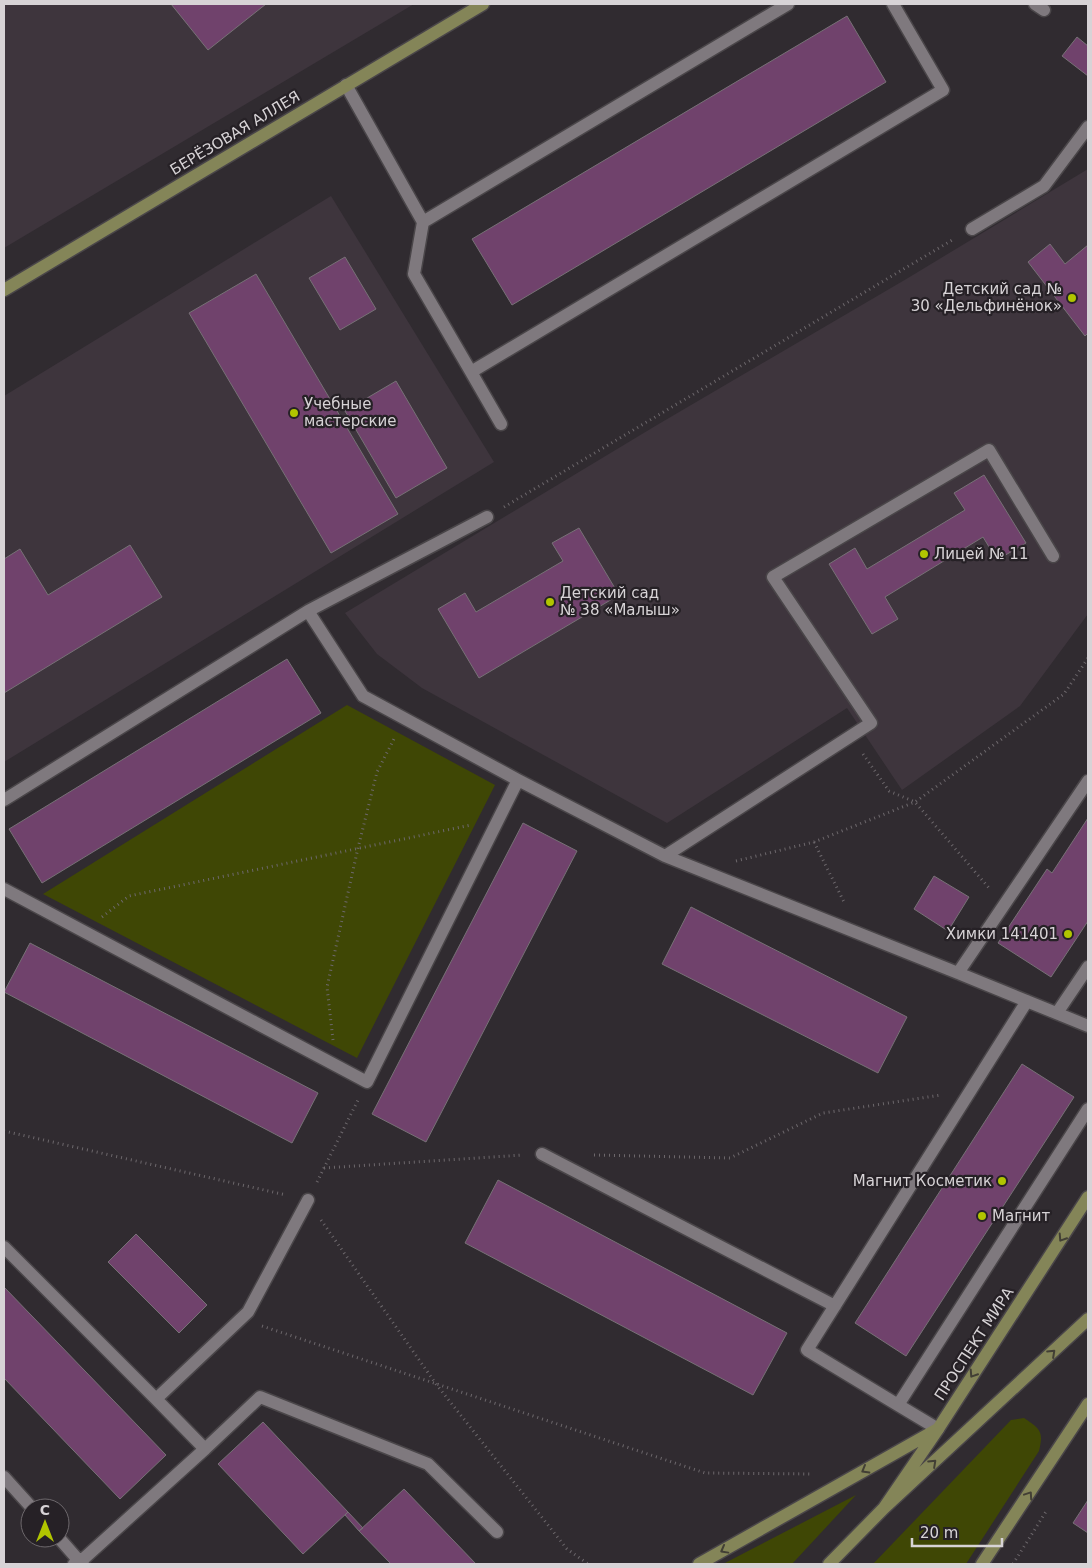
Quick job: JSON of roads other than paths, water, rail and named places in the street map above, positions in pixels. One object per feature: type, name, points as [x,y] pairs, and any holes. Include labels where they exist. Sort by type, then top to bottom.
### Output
[{"type":"street","name":"БЕРЁЗОВАЯ АЛЛЕЯ","points":[[4,290],[483,4]]},
{"type":"street","name":"ПРОСПЕКТ МИРА","points":[[884,1508],[938,1429],[1088,1197]]},
{"type":"street","name":"ПРОСПЕКТ МИРА","points":[[829,1564],[884,1508],[1088,1319]]},
{"type":"street","points":[[982,1564],[1088,1404]]},
{"type":"street","points":[[699,1564],[938,1429]]},
{"type":"lane","points":[[422,222],[788,4]]},
{"type":"lane","points":[[471,372],[943,90],[893,4]]},
{"type":"lane","points":[[346,85],[422,222],[414,274],[500,424]]},
{"type":"lane","points":[[972,229],[1044,186],[1088,127]]},
{"type":"lane","points":[[665,856],[870,723],[773,578],[989,450],[1052,556]]},
{"type":"lane","points":[[4,800],[308,611],[487,517]]},
{"type":"lane","points":[[308,611],[363,696],[518,780],[665,856],[1088,1026]]},
{"type":"lane","points":[[4,889],[367,1082],[518,780]]},
{"type":"lane","points":[[958,973],[1088,782]]},
{"type":"lane","points":[[1057,1013],[1088,967]]},
{"type":"lane","points":[[938,1429],[807,1350],[1027,1001]]},
{"type":"lane","points":[[898,1405],[1088,1109]]},
{"type":"lane","points":[[542,1154],[835,1306]]},
{"type":"lane","points":[[156,1399],[248,1312],[308,1200]]},
{"type":"lane","points":[[4,1247],[205,1449]]},
{"type":"lane","points":[[67,1548],[79,1564],[260,1398],[428,1464],[498,1532]]},
{"type":"lane","points":[[4,1477],[23,1498]]},
{"type":"place","name":"Детский сад № 30 «Дельфинёнок»","points":[[1072,298]]},
{"type":"place","name":"Учебные мастерские","points":[[294,413]]},
{"type":"place","name":"Лицей № 11","points":[[924,554]]},
{"type":"place","name":"Детский сад № 38 «Малыш»","points":[[550,602]]},
{"type":"place","name":"Химки 141401","points":[[1068,934]]},
{"type":"place","name":"Магнит Косметик","points":[[1002,1181]]},
{"type":"place","name":"Магнит","points":[[982,1216]]}]
